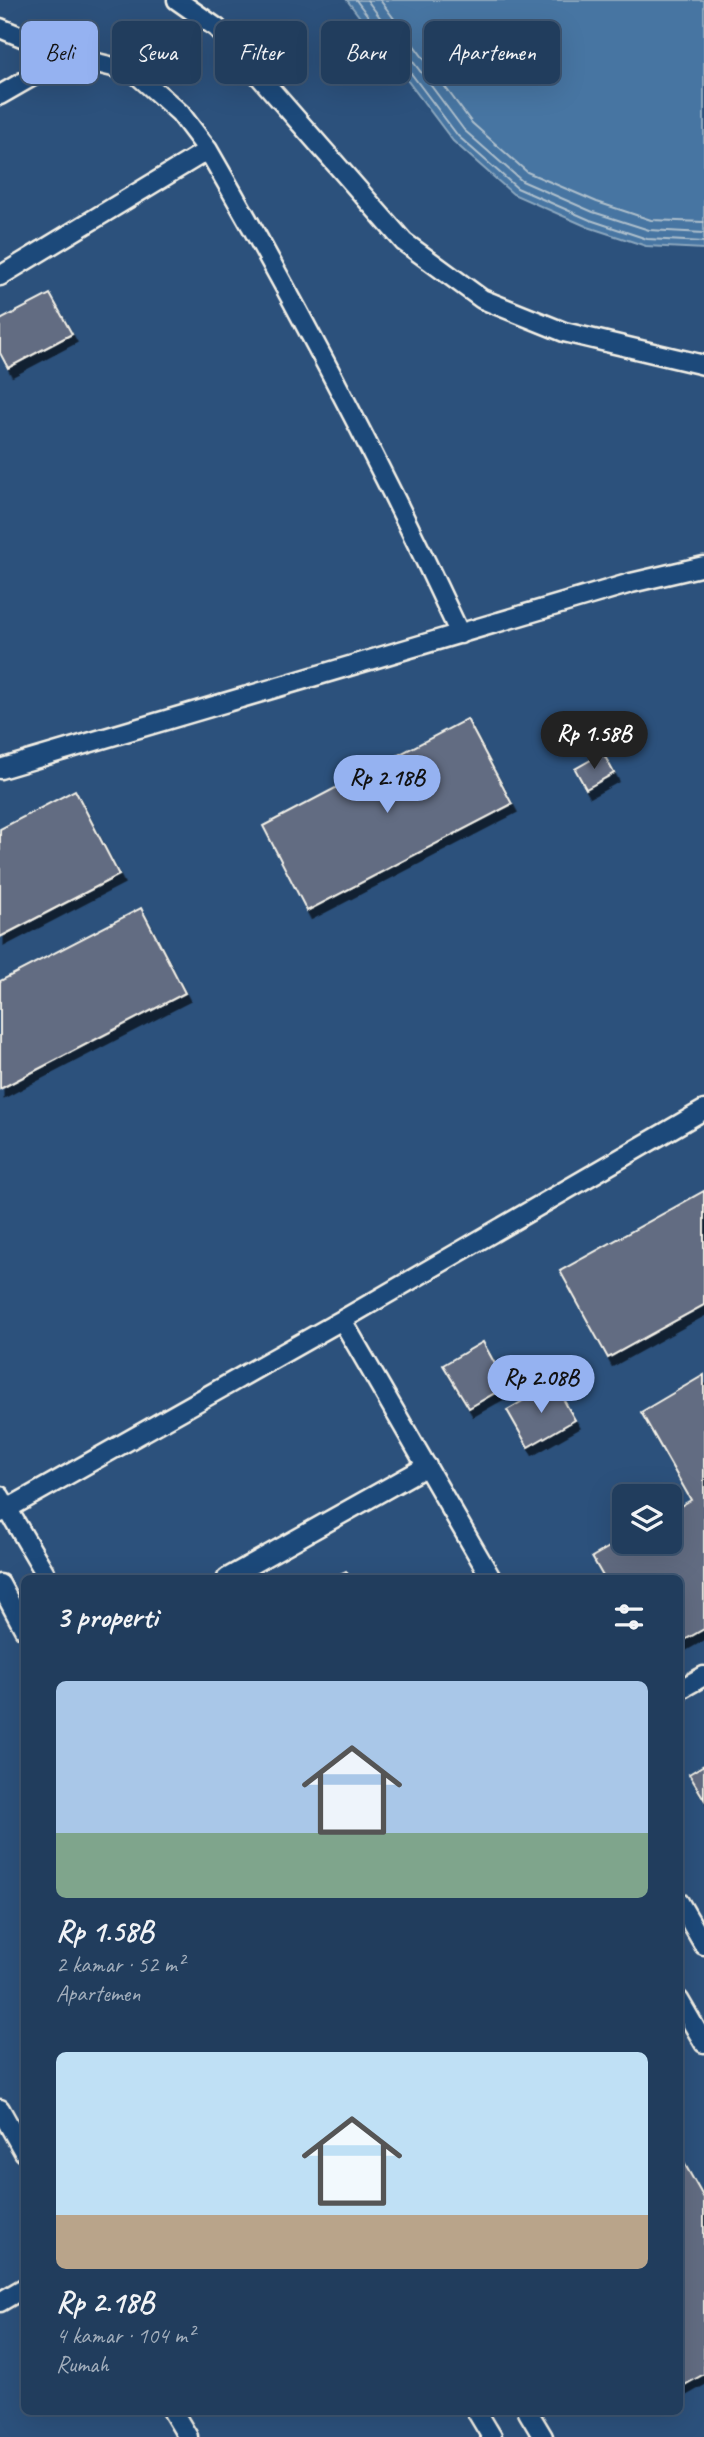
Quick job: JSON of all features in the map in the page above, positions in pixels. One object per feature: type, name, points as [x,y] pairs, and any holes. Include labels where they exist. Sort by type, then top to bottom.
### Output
[{"type":"lane","points":[[177,0],[217,28],[404,242],[482,299],[564,332],[704,365]]},
{"type":"lane","points":[[0,28],[21,37]]},
{"type":"lane","points":[[98,63],[134,72],[180,113],[208,150],[314,337],[389,481],[460,634]]},
{"type":"lane","points":[[0,95],[21,83]]},
{"type":"lane","points":[[0,276],[208,150]]},
{"type":"lane","points":[[0,769],[631,583],[704,566]]},
{"type":"lane","points":[[46,1575],[3,1505],[342,1320],[704,1110]]},
{"type":"lane","points":[[342,1320],[489,1575]]},
{"type":"lane","points":[[232,1575],[427,1466]]},
{"type":"lane","points":[[0,1584],[21,1623]]},
{"type":"lane","points":[[683,1688],[704,1676]]},
{"type":"lane","points":[[683,1909],[704,1945]]},
{"type":"lane","points":[[683,2007],[704,2043]]},
{"type":"lane","points":[[0,2109],[21,2147]]},
{"type":"lane","points":[[0,2302],[21,2290]]},
{"type":"lane","points":[[175,2415],[188,2437]]},
{"type":"lane","points":[[479,2415],[492,2437]]},
{"type":"lane","points":[[530,2415],[543,2437]]},
{"type":"water","points":[[347,0],[704,0],[704,249],[646,246],[588,227],[513,194],[453,141],[410,84],[410,21],[363,21]]},
{"type":"building","points":[[50,294],[72,334],[8,368],[0,353],[0,320]]},
{"type":"building","points":[[467,719],[512,804],[307,911],[263,826]]},
{"type":"building","points":[[603,753],[614,773],[586,789],[575,769]]},
{"type":"building","points":[[75,790],[119,875],[0,937],[0,829]]},
{"type":"building","points":[[141,908],[185,993],[0,1089],[0,981]]},
{"type":"building","points":[[704,1191],[704,1305],[608,1358],[560,1271]]},
{"type":"building","points":[[483,1342],[507,1386],[469,1408],[443,1365]]},
{"type":"building","points":[[704,1375],[704,1629],[683,1641],[683,1575],[602,1575],[592,1557],[612,1545],[612,1554],[682,1554],[682,1505],[691,1500],[641,1412]]},
{"type":"building","points":[[554,1383],[575,1420],[528,1447],[507,1410]]},
{"type":"building","points":[[704,1765],[704,1799],[689,1774]]},
{"type":"building","points":[[683,2161],[704,2198],[704,2374],[683,2386]]}]
